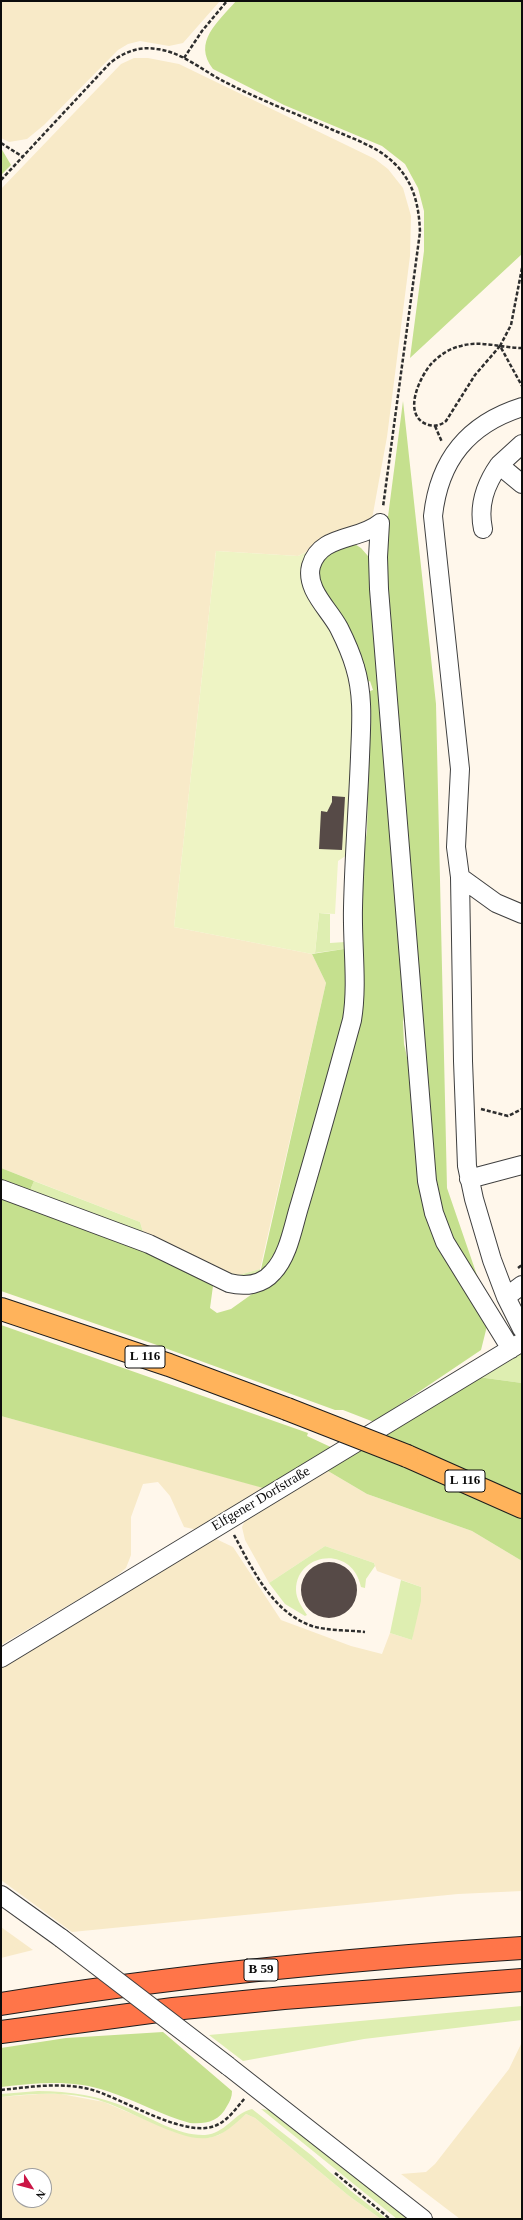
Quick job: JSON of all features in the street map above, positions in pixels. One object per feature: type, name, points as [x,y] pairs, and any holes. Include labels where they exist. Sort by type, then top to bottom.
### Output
[{"type":"highway","name":"B 59","points":[[1,2004],[198,1976],[384,1958],[522,1948]]},
{"type":"highway","name":"B 59","points":[[1,2032],[229,2003],[522,1980]]},
{"type":"main road","name":"L 116","points":[[1,1309],[162,1363],[287,1408],[407,1456],[522,1507]]},
{"type":"street","points":[[522,407],[489,422],[476,430],[464,441],[445,471],[434,504],[433,529],[459,762],[456,847],[460,877],[466,1108],[470,1178],[483,1231],[506,1298],[522,1329]]},
{"type":"street","points":[[483,529],[480,512],[483,496],[499,465],[522,444]]},
{"type":"street","points":[[499,465],[522,484]]},
{"type":"street","points":[[1,1189],[149,1244],[229,1283],[241,1285],[258,1282],[271,1274],[280,1264],[310,1172],[352,1020],[353,1008],[353,910],[359,792],[360,691],[355,667],[349,649],[338,627],[315,591],[310,578],[311,570],[316,554],[326,545],[365,532],[380,523]]},
{"type":"street","points":[[380,523],[378,578],[427,1182],[434,1213],[445,1242],[516,1345]]},
{"type":"street","points":[[460,877],[496,903],[522,914]]},
{"type":"street","points":[[470,1178],[522,1165]]},
{"type":"street","points":[[506,1298],[522,1285]]},
{"type":"street","name":"Elfgener Dorfstraße","points":[[1,1658],[516,1345]]},
{"type":"street","points":[[1,1895],[61,1938],[424,2219]]},
{"type":"path","points":[[184,58],[202,31],[227,1]]},
{"type":"path","points":[[1,180],[116,58],[134,50],[149,48],[166,50],[184,58],[225,82],[377,150],[394,163],[412,189],[418,204],[420,221],[418,255],[380,523]]},
{"type":"path","points":[[1,143],[23,157]]},
{"type":"path","points":[[522,268],[511,325],[500,346],[475,375],[446,421],[439,425],[430,426],[419,420],[415,415],[414,407],[416,392],[422,376],[433,362],[449,350],[463,345],[476,344],[500,346],[522,348]]},
{"type":"path","points":[[500,346],[522,386]]},
{"type":"path","points":[[466,1108],[483,1109],[506,1116],[522,1109]]},
{"type":"path","points":[[226,1520],[271,1596],[289,1615],[313,1626],[364,1632]]},
{"type":"path","points":[[1,2090],[49,2086],[84,2088],[116,2098],[183,2126],[202,2129],[220,2124],[254,2088]]},
{"type":"shaded area","points":[[1,1],[220,1],[183,43],[169,46],[140,41],[128,44],[118,50],[44,125],[27,139],[9,142],[1,138]]},
{"type":"shaded area","points":[[134,58],[148,58],[179,64],[375,159],[388,169],[403,188],[411,216],[410,256],[387,437],[372,519],[298,556],[216,551],[174,927],[312,954],[326,983],[260,1269],[239,1275],[226,1272],[143,1232],[140,1222],[1,1168],[1,189],[121,64]]},
{"type":"shaded area","points":[[1,1416],[265,1488],[198,1530],[184,1527],[170,1496],[158,1482],[143,1484],[131,1517],[131,1555],[126,1568],[113,1579],[1,1645]]},
{"type":"shaded area","points":[[328,1471],[367,1494],[472,1531],[522,1561],[522,1891],[458,1894],[72,1932],[1,1880],[1,1667],[214,1538],[233,1547],[281,1620],[351,1646],[382,1654],[390,1633],[412,1640],[421,1587],[377,1571],[374,1563],[325,1546],[269,1583],[245,1540],[242,1527],[247,1516],[299,1485]]},
{"type":"shaded area","points":[[1,1927],[33,1950],[1,1958]]},
{"type":"shaded area","points":[[522,2042],[522,2219],[460,2219],[401,2174],[426,2172],[435,2164],[509,2069]]},
{"type":"shaded area","points":[[61,2094],[104,2102],[172,2131],[193,2137],[208,2138],[219,2135],[246,2114],[255,2118],[349,2196],[381,2219],[1,2219],[1,2097]]},
{"type":"green space","points":[[236,1],[522,1],[522,254],[410,358],[424,251],[424,211],[418,188],[405,164],[382,146],[284,105],[213,69],[207,59],[205,50],[206,41],[215,25]]},
{"type":"green space","points":[[1,148],[11,165],[1,175]]},
{"type":"green space","points":[[403,401],[436,704],[447,1188],[481,1287],[453,1244],[432,1184],[385,585],[386,532]]},
{"type":"green space","points":[[353,543],[361,548],[374,563],[406,1003],[403,1022],[404,1044],[411,1075],[422,1184],[487,1326],[481,1350],[374,1422],[343,1410],[335,1410],[154,1344],[1,1291],[1,1193],[202,1274],[213,1286],[210,1308],[217,1313],[231,1309],[269,1282],[350,1043],[362,863],[367,831],[369,748],[367,692],[373,690],[370,681],[365,683],[315,577],[324,553]]},
{"type":"green space","points":[[315,548],[308,562],[335,639],[346,662],[353,689],[350,853],[338,861],[335,914],[319,913],[315,953],[312,954],[174,927],[216,551],[298,556]]},
{"type":"green space","points":[[319,913],[330,914],[330,943],[345,942],[344,949],[315,953]]},
{"type":"green space","points":[[344,949],[350,1003],[283,1246],[259,1278],[326,983],[312,954]]},
{"type":"green space","points":[[1,1168],[34,1181],[28,1195],[1,1185]]},
{"type":"green space","points":[[34,1181],[140,1222],[143,1232],[226,1272],[239,1275],[260,1269],[259,1278],[238,1280],[28,1195]]},
{"type":"green space","points":[[1,1325],[308,1433],[307,1436],[335,1449],[478,1377],[522,1383],[522,1561],[472,1531],[367,1494],[328,1471],[274,1491],[1,1416]]},
{"type":"green space","points":[[522,1352],[522,1383],[478,1377]]},
{"type":"green space","points":[[325,1546],[374,1563],[375,1566],[366,1579],[365,1588],[361,1587],[356,1573],[347,1564],[336,1559],[325,1558],[314,1561],[305,1568],[298,1577],[296,1593],[301,1606],[307,1615],[305,1616],[285,1604],[269,1583]]},
{"type":"green space","points":[[401,1580],[421,1587],[421,1601],[412,1640],[390,1633]]},
{"type":"green space","points":[[522,2006],[522,2020],[364,2039],[243,2061],[209,2035]]},
{"type":"green space","points":[[163,2032],[232,2091],[231,2097],[224,2111],[216,2119],[201,2123],[190,2123],[107,2091],[81,2085],[67,2083],[41,2083],[1,2087],[1,2048],[66,2038]]},
{"type":"green space","points":[[38,2091],[73,2093],[106,2100],[128,2108],[175,2130],[195,2135],[212,2134],[246,2111],[252,2109],[311,2155],[351,2191],[387,2219],[381,2219],[349,2196],[255,2118],[246,2114],[229,2129],[219,2135],[208,2138],[197,2138],[170,2131],[115,2106],[92,2098],[53,2094],[1,2097],[1,2094]]},
{"type":"green space","points":[[261,2109],[269,2110],[411,2219],[397,2219]]},
{"type":"building","points":[[332,796],[345,797],[342,850],[319,849],[321,811],[327,812],[332,802]]},
{"type":"building","points":[[323,1562],[335,1562],[345,1566],[353,1574],[357,1584],[357,1596],[353,1606],[345,1614],[335,1618],[323,1618],[313,1614],[305,1606],[301,1596],[301,1584],[305,1574],[313,1566]]}]
